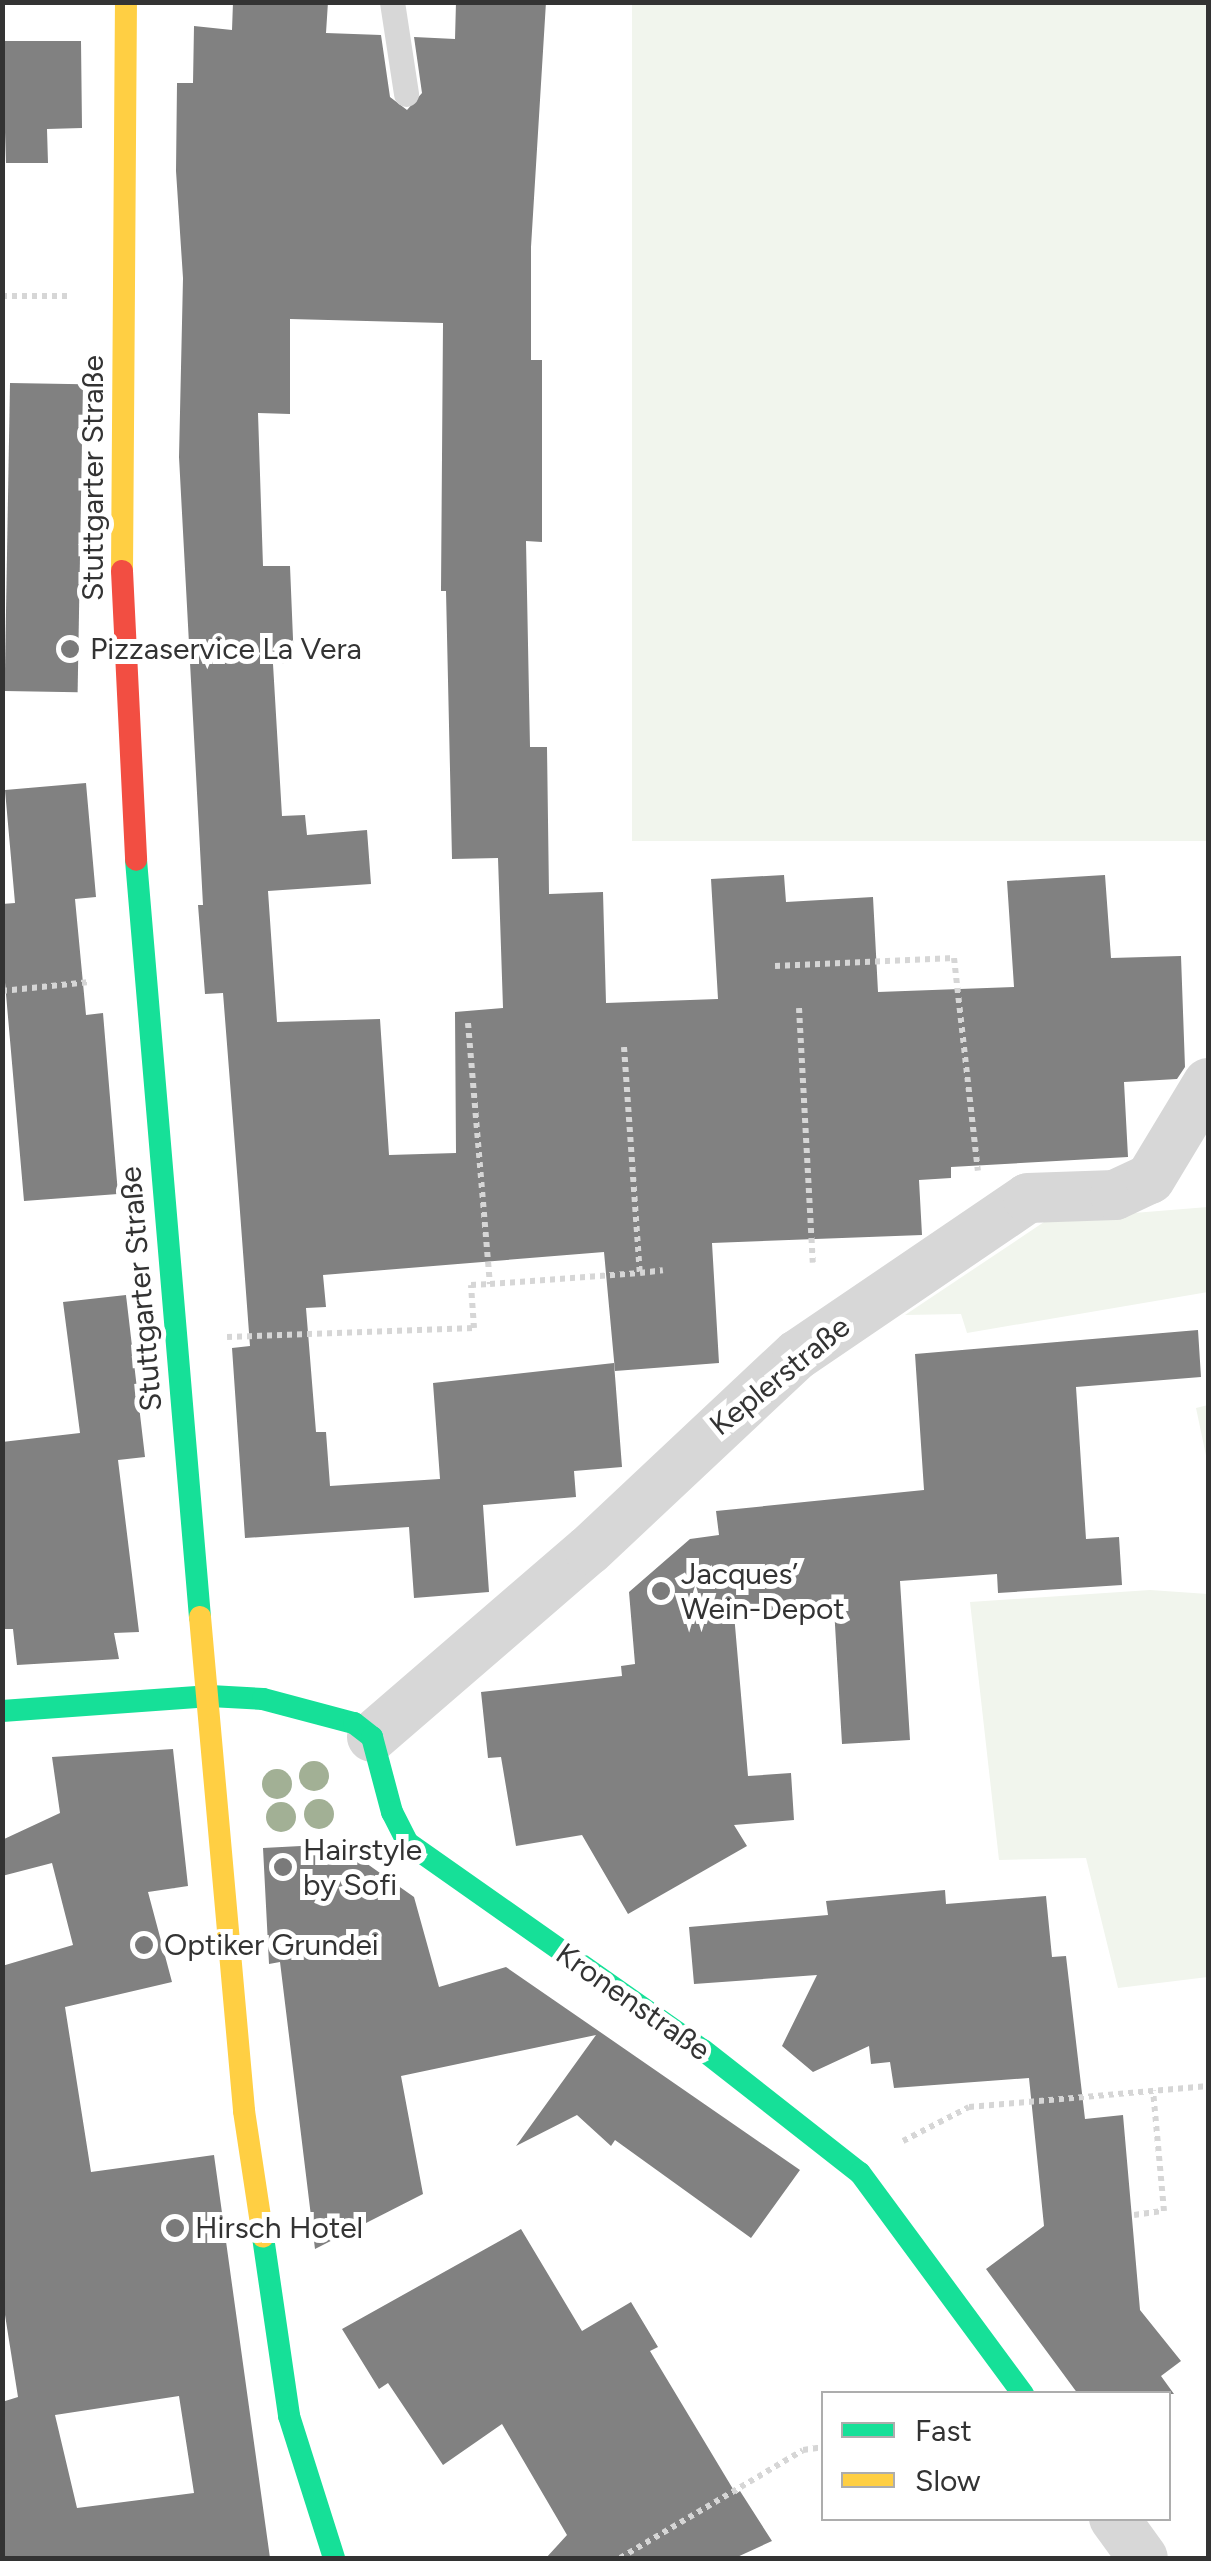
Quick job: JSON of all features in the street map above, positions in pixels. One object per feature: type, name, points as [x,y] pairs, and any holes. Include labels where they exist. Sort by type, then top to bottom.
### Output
[{"type":"main road","name":"Stuttgarter Straße","points":[[126,2],[125,712],[142,978],[210,1696],[244,2111],[289,2416],[334,2558]]},
{"type":"main road","points":[[2,1712],[210,1696],[338,1715],[372,1736]]},
{"type":"main road","name":"Kronenstraße","points":[[372,1736],[392,1812],[408,1844],[704,2050],[860,2172],[1021,2391]]},
{"type":"street","name":"Keplerstraße","points":[[372,1736],[589,1550],[767,1379],[1028,1198],[1114,1195],[1150,1179],[1208,1083]]},
{"type":"street","points":[[1116,2521],[1143,2558]]},
{"type":"lane","points":[[392,2],[406,94]]},
{"type":"path","points":[[2,296],[87,295]]},
{"type":"path","points":[[775,966],[954,958],[984,1226]]},
{"type":"path","points":[[2,992],[68,984]]},
{"type":"path","points":[[800,1008],[813,1264]]},
{"type":"path","points":[[468,1022],[490,1284]]},
{"type":"path","points":[[624,1047],[640,1273]]},
{"type":"path","points":[[213,1338],[474,1328],[471,1285],[663,1270]]},
{"type":"path","points":[[891,2151],[969,2108],[1208,2086]]},
{"type":"path","points":[[1134,2214],[1164,2210],[1153,2091]]},
{"type":"path","points":[[620,2558],[803,2450],[821,2447]]},
{"type":"shaded area","points":[[632,3],[1208,3],[1208,841],[632,841]]},
{"type":"shaded area","points":[[1208,1207],[1208,1292],[967,1333],[961,1314],[905,1315],[1047,1220]]},
{"type":"shaded area","points":[[1208,1405],[1208,1465],[1196,1408]]},
{"type":"shaded area","points":[[1150,1590],[1208,1594],[1208,1977],[1118,1988],[1086,1858],[999,1860],[970,1602]]},
{"type":"building","points":[[233,2],[328,2],[326,33],[381,35],[390,97],[407,110],[422,93],[414,37],[455,39],[456,2],[546,2],[531,247],[531,360],[542,360],[542,542],[526,541],[530,747],[547,747],[549,894],[603,892],[606,1003],[718,999],[711,879],[784,875],[786,902],[873,897],[878,992],[1014,987],[1007,881],[1105,875],[1111,958],[1181,956],[1185,1067],[1177,1079],[1124,1082],[1128,1157],[951,1167],[951,1178],[919,1180],[922,1235],[712,1243],[719,1363],[615,1371],[604,1252],[323,1275],[326,1307],[306,1308],[316,1432],[326,1432],[330,1486],[440,1479],[433,1383],[614,1363],[622,1467],[574,1471],[576,1497],[483,1505],[489,1592],[414,1598],[409,1527],[245,1538],[232,1348],[250,1346],[223,993],[205,994],[198,905],[203,905],[179,457],[183,278],[176,171],[177,83],[193,83],[194,26],[232,30]],"holes":[[[290,319],[443,323],[441,591],[446,591],[452,859],[498,858],[503,1008],[455,1012],[456,1153],[389,1155],[380,1019],[277,1022],[268,891],[371,884],[367,830],[307,835],[305,815],[282,816],[273,664],[294,663],[290,566],[263,566],[258,413],[290,414]]]},
{"type":"building","points":[[2,41],[81,41],[82,128],[47,129],[48,163],[6,163]]},
{"type":"building","points":[[10,383],[83,384],[78,692],[5,691]]},
{"type":"building","points":[[86,783],[96,897],[75,899],[86,1015],[103,1013],[118,1194],[24,1201],[2,948],[2,904],[15,903],[5,790]]},
{"type":"building","points":[[126,1295],[145,1457],[118,1460],[139,1632],[114,1633],[119,1659],[17,1665],[13,1629],[2,1629],[2,1442],[80,1433],[63,1302]]},
{"type":"building","points":[[1198,1330],[1201,1377],[1076,1387],[1086,1539],[1119,1537],[1122,1585],[998,1593],[997,1574],[900,1581],[910,1740],[842,1744],[834,1608],[734,1614],[748,1776],[791,1773],[794,1820],[734,1825],[747,1846],[628,1914],[582,1835],[516,1846],[501,1757],[488,1758],[481,1692],[622,1676],[621,1666],[635,1664],[629,1592],[690,1539],[719,1535],[716,1511],[924,1490],[915,1354]]},
{"type":"building","points":[[173,1749],[188,1886],[148,1892],[172,1982],[65,2007],[91,2172],[214,2155],[270,2558],[2,2558],[2,2402],[18,2397],[2,2296],[2,1966],[73,1945],[52,1863],[2,1876],[2,1840],[60,1813],[52,1757]],"holes":[[[179,2396],[194,2493],[77,2508],[55,2415]]]},
{"type":"building","points":[[339,1844],[414,1897],[439,1987],[506,1967],[800,2170],[751,2238],[615,2140],[611,2146],[577,2115],[516,2146],[596,2035],[401,2076],[423,2194],[315,2249],[280,1962],[269,1964],[263,1848]]},
{"type":"building","points":[[945,1890],[946,1904],[1046,1896],[1052,1957],[1066,1956],[1085,2119],[1123,2115],[1140,2310],[1181,2361],[1161,2376],[1174,2394],[1076,2391],[986,2269],[1044,2226],[1029,2078],[894,2088],[890,2062],[871,2064],[869,2046],[813,2072],[782,2046],[817,1975],[694,1984],[689,1927],[828,1915],[826,1901]]},
{"type":"building","points":[[521,2229],[582,2331],[631,2302],[658,2347],[650,2351],[736,2494],[740,2491],[772,2541],[735,2558],[546,2558],[567,2535],[502,2424],[443,2465],[388,2383],[379,2389],[342,2329]]},
{"type":"traffic: fast","points":[[136,860],[200,1617]]},
{"type":"traffic: fast","points":[[2,1711],[210,1696],[263,1699],[354,1723],[372,1737],[392,1812],[408,1843],[703,2050],[860,2173],[1021,2391]]},
{"type":"traffic: fast","points":[[263,2237],[289,2416],[334,2558]]},
{"type":"traffic: slow","points":[[122,571],[126,2]]},
{"type":"traffic: slow","points":[[200,1617],[244,2111],[263,2237]]},
{"type":"traffic: jam","points":[[122,571],[136,860]]},
{"type":"place","name":"Pizzaservice La Vera","points":[[70,649]]},
{"type":"place","name":"Jacques’ Wein-Depot","points":[[661,1591]]},
{"type":"place","name":"Hairstyle by Sofi","points":[[283,1867]]},
{"type":"place","name":"Optiker Grundei","points":[[144,1945]]},
{"type":"place","name":"Hirsch Hotel","points":[[175,2228]]}]
